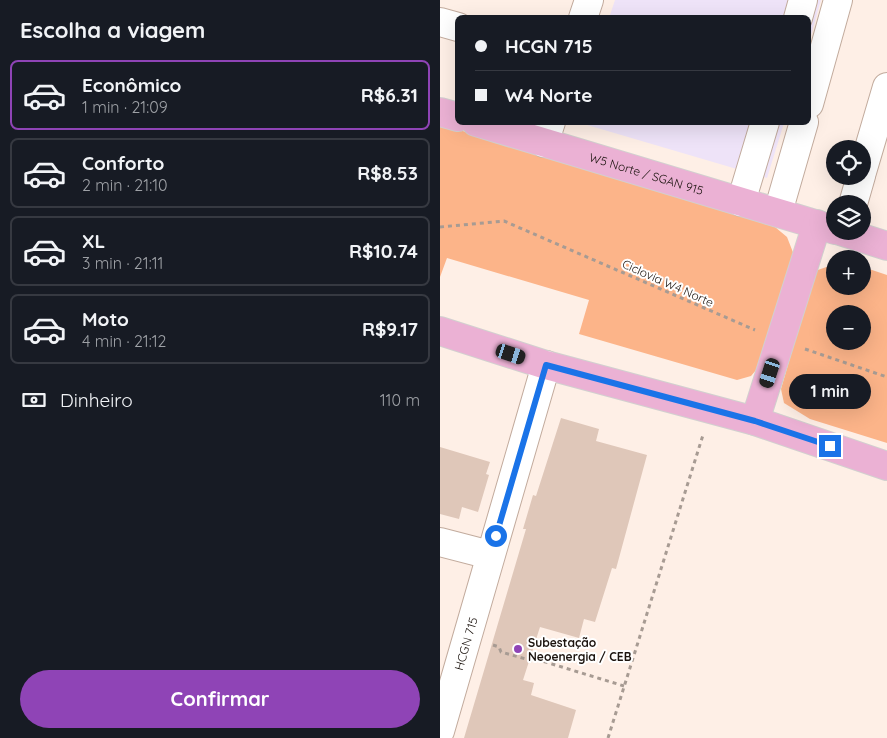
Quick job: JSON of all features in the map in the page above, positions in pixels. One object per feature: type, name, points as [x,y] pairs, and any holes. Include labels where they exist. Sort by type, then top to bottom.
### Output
[{"type":"main road","points":[[440,112],[455,116]]},
{"type":"main road","name":"W5 Norte / SGAN 915","points":[[496,125],[548,133],[741,202],[826,227]]},
{"type":"main road","points":[[755,421],[780,341],[831,240]]},
{"type":"main road","name":"W5 Norte / SGAN 915","points":[[868,240],[887,246]]},
{"type":"main road","points":[[440,331],[546,365],[755,421],[887,466]]},
{"type":"street","points":[[799,15],[803,0]]},
{"type":"street","points":[[811,97],[838,0]]},
{"type":"street","points":[[440,22],[455,26]]},
{"type":"street","points":[[871,141],[887,87]]},
{"type":"street","points":[[741,202],[764,125]]},
{"type":"street","points":[[778,212],[803,125]]},
{"type":"street","name":"HCGN 715","points":[[440,731],[546,365]]},
{"type":"street","points":[[440,542],[490,555]]},
{"type":"path","name":"Ciclovia W4 Norte","points":[[440,227],[504,221],[780,341],[887,377]]},
{"type":"path","points":[[608,738],[711,410]]},
{"type":"path","points":[[468,637],[499,647],[501,652],[533,661],[539,660],[624,686]]},
{"type":"shaded area","points":[[615,0],[821,0],[811,35],[811,15],[610,15]]},
{"type":"shaded area","points":[[440,124],[775,227],[787,237],[794,255],[762,363],[751,376],[737,380],[579,334],[589,300],[447,258],[440,277]]},
{"type":"shaded area","points":[[587,125],[783,125],[767,178]]},
{"type":"shaded area","points":[[826,267],[826,295],[871,295],[871,270],[887,275],[887,443],[810,419],[784,403],[781,389],[815,271]]},
{"type":"building","points":[[561,418],[599,429],[596,441],[647,455],[616,569],[612,568],[595,622],[584,619],[579,638],[540,627],[523,680],[534,683],[531,695],[576,710],[568,738],[464,738],[526,529],[523,529],[533,495],[536,496]]},
{"type":"building","points":[[440,447],[490,462],[486,474],[489,475],[478,512],[462,507],[459,519],[440,514]]},
{"type":"place","name":"Subestação Neoenergia / CEB","points":[[518,649]]},
{"type":"route","points":[[496,536],[546,365],[755,421],[830,446]]}]
